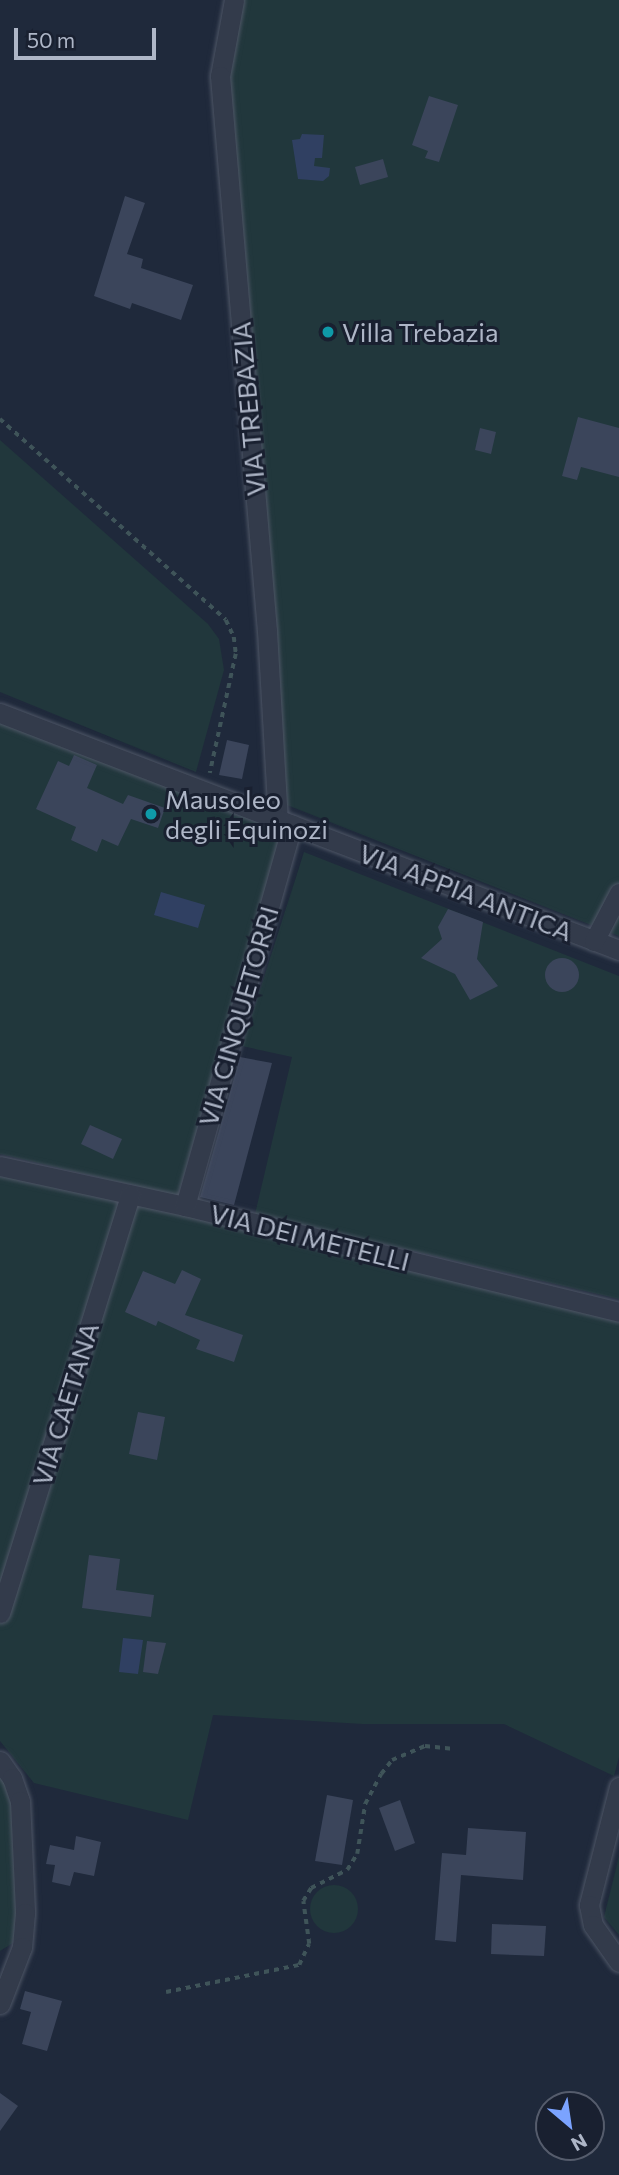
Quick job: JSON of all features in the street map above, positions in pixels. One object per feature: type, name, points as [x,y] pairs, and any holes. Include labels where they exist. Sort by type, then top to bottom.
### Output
[{"type":"street","name":"VIA TREBAZIA","points":[[234,0],[220,76],[285,822]]},
{"type":"street","name":"VIA APPIA ANTICA","points":[[0,713],[619,950]]},
{"type":"street","name":"VIA CINQUETORRI","points":[[185,1206],[285,822]]},
{"type":"street","points":[[594,941],[619,893]]},
{"type":"street","name":"VIA DEI METELLI","points":[[0,1166],[185,1206],[619,1312]]},
{"type":"street","name":"VIA CAETANA","points":[[0,1613],[130,1195]]},
{"type":"street","points":[[0,1761],[12,1778],[20,1801],[25,1913],[22,1947],[0,2004]]},
{"type":"street","points":[[619,1787],[589,1905],[593,1925],[619,1962]]},
{"type":"path","points":[[0,419],[226,621],[234,637],[236,654],[206,792]]},
{"type":"path","points":[[166,1992],[299,1965],[309,1944],[303,1901],[311,1888],[347,1870],[357,1854],[365,1804],[381,1774],[392,1760],[425,1746],[452,1749]]},
{"type":"green space","points":[[244,0],[619,0],[619,936],[287,805],[229,76]]},
{"type":"green space","points":[[0,440],[208,624],[219,639],[224,670],[196,772],[0,692]]},
{"type":"green space","points":[[0,720],[283,832],[178,1196],[0,1154]]},
{"type":"green space","points":[[304,852],[619,976],[619,1299],[255,1214],[292,1057],[242,1046]]},
{"type":"green space","points":[[0,1168],[320,1245],[619,1322],[619,1757],[614,1776],[504,1724],[363,1724],[213,1715],[188,1820],[34,1783],[0,1741]]},
{"type":"green space","points":[[0,1760],[21,1824],[24,1936],[0,1951]]},
{"type":"green space","points":[[619,1856],[619,1935],[604,1917]]},
{"type":"green space","points":[[334,1885],[351,1892],[358,1909],[351,1926],[334,1933],[317,1926],[310,1909],[317,1892]]},
{"type":"water","points":[[302,134],[324,135],[322,158],[315,158],[314,166],[330,168],[329,176],[323,181],[298,179],[292,140],[300,139]]},
{"type":"water","points":[[161,892],[205,905],[198,928],[154,915]]},
{"type":"water","points":[[123,1638],[143,1640],[138,1674],[119,1672]]},
{"type":"building","points":[[429,96],[458,105],[439,162],[425,158],[428,151],[412,145]]},
{"type":"building","points":[[383,159],[388,177],[360,185],[355,167]]},
{"type":"building","points":[[125,196],[145,203],[127,254],[143,259],[141,268],[193,285],[181,320],[132,303],[130,309],[94,296]]},
{"type":"building","points":[[578,417],[619,428],[619,477],[581,467],[577,480],[562,476]]},
{"type":"building","points":[[480,428],[496,432],[491,454],[475,450]]},
{"type":"building","points":[[227,740],[249,745],[242,779],[219,775]]},
{"type":"building","points":[[74,755],[97,765],[87,788],[123,804],[128,795],[165,808],[158,828],[131,819],[118,846],[102,839],[97,852],[71,840],[76,827],[36,809],[58,761],[69,766]]},
{"type":"building","points":[[448,909],[483,922],[477,959],[498,986],[470,1000],[455,974],[421,958],[442,939],[438,927]]},
{"type":"building","points":[[562,958],[574,963],[579,975],[574,987],[562,992],[550,987],[545,975],[550,963]]},
{"type":"building","points":[[240,1057],[272,1063],[234,1205],[200,1197]]},
{"type":"building","points":[[90,1125],[122,1139],[113,1159],[81,1144]]},
{"type":"building","points":[[182,1270],[201,1279],[185,1315],[243,1335],[234,1362],[196,1349],[200,1340],[158,1321],[156,1326],[125,1312],[143,1271],[175,1284]]},
{"type":"building","points":[[138,1412],[165,1417],[157,1460],[129,1454]]},
{"type":"building","points":[[89,1555],[120,1559],[116,1590],[154,1595],[151,1617],[82,1608]]},
{"type":"building","points":[[147,1641],[166,1643],[158,1674],[143,1672]]},
{"type":"building","points":[[327,1795],[353,1800],[342,1865],[315,1861]]},
{"type":"building","points":[[400,1800],[415,1843],[395,1851],[379,1808]]},
{"type":"building","points":[[468,1828],[526,1832],[523,1880],[461,1875],[456,1942],[435,1940],[442,1853],[466,1855]]},
{"type":"building","points":[[76,1836],[101,1842],[94,1876],[74,1872],[70,1886],[52,1882],[55,1865],[46,1864],[50,1845],[74,1850]]},
{"type":"building","points":[[492,1924],[546,1926],[544,1956],[491,1954]]},
{"type":"building","points":[[25,1991],[62,2001],[47,2051],[22,2044],[31,2012],[20,2009]]},
{"type":"building","points":[[0,2093],[18,2106],[0,2131]]},
{"type":"place","name":"Villa Trebazia","points":[[328,332]]},
{"type":"place","name":"Mausoleo degli Equinozi","points":[[151,814]]}]
